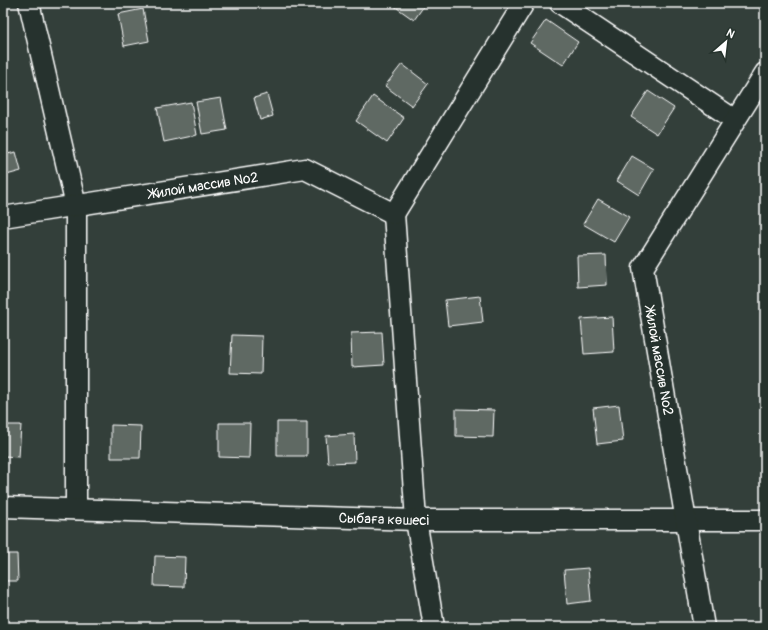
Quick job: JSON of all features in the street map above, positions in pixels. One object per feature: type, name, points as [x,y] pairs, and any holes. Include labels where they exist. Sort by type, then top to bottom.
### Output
[{"type":"street","points":[[29,3],[76,206],[76,509]]},
{"type":"street","points":[[434,627],[416,520],[394,214],[524,3]]},
{"type":"street","points":[[560,3],[735,120]]},
{"type":"street","name":"Жилой массив №2","points":[[704,627],[642,268],[765,73]]},
{"type":"street","name":"Жилой массив №2","points":[[3,217],[305,168],[394,214]]},
{"type":"street","name":"Сыбаға көшесі","points":[[3,507],[416,520],[765,520]]},
{"type":"building","points":[[390,3],[426,3],[414,20]]},
{"type":"building","points":[[143,9],[149,41],[124,46],[118,14]]},
{"type":"building","points":[[546,20],[578,42],[563,65],[530,43]]},
{"type":"building","points":[[402,64],[428,84],[412,106],[385,86]]},
{"type":"building","points":[[648,91],[674,108],[657,134],[631,117]]},
{"type":"building","points":[[267,94],[273,116],[260,120],[254,98]]},
{"type":"building","points":[[373,96],[404,118],[387,143],[356,121]]},
{"type":"building","points":[[221,98],[227,130],[202,134],[196,102]]},
{"type":"building","points":[[191,102],[197,135],[164,142],[157,108]]},
{"type":"building","points":[[16,152],[21,171],[3,176],[3,155]]},
{"type":"building","points":[[632,156],[654,169],[639,195],[617,181]]},
{"type":"building","points":[[598,199],[629,217],[614,242],[583,224]]},
{"type":"building","points":[[606,255],[607,285],[578,287],[577,256]]},
{"type":"building","points":[[480,296],[483,322],[448,326],[445,300]]},
{"type":"building","points":[[612,317],[614,352],[584,354],[581,319]]},
{"type":"building","points":[[382,332],[384,365],[352,367],[351,333]]},
{"type":"building","points":[[232,335],[262,336],[261,374],[230,373]]},
{"type":"building","points":[[619,405],[623,441],[597,444],[593,408]]},
{"type":"building","points":[[456,409],[494,410],[493,437],[456,436]]},
{"type":"building","points":[[277,422],[307,422],[307,456],[277,456]]},
{"type":"building","points":[[219,423],[250,423],[249,458],[219,457]]},
{"type":"building","points":[[3,425],[21,425],[19,457],[3,456]]},
{"type":"building","points":[[111,425],[141,426],[140,458],[111,458]]},
{"type":"building","points":[[354,434],[355,462],[328,463],[326,436]]},
{"type":"building","points":[[3,554],[17,554],[18,581],[3,581]]},
{"type":"building","points":[[155,556],[185,557],[184,587],[154,586]]},
{"type":"building","points":[[588,568],[591,601],[567,604],[564,570]]}]
